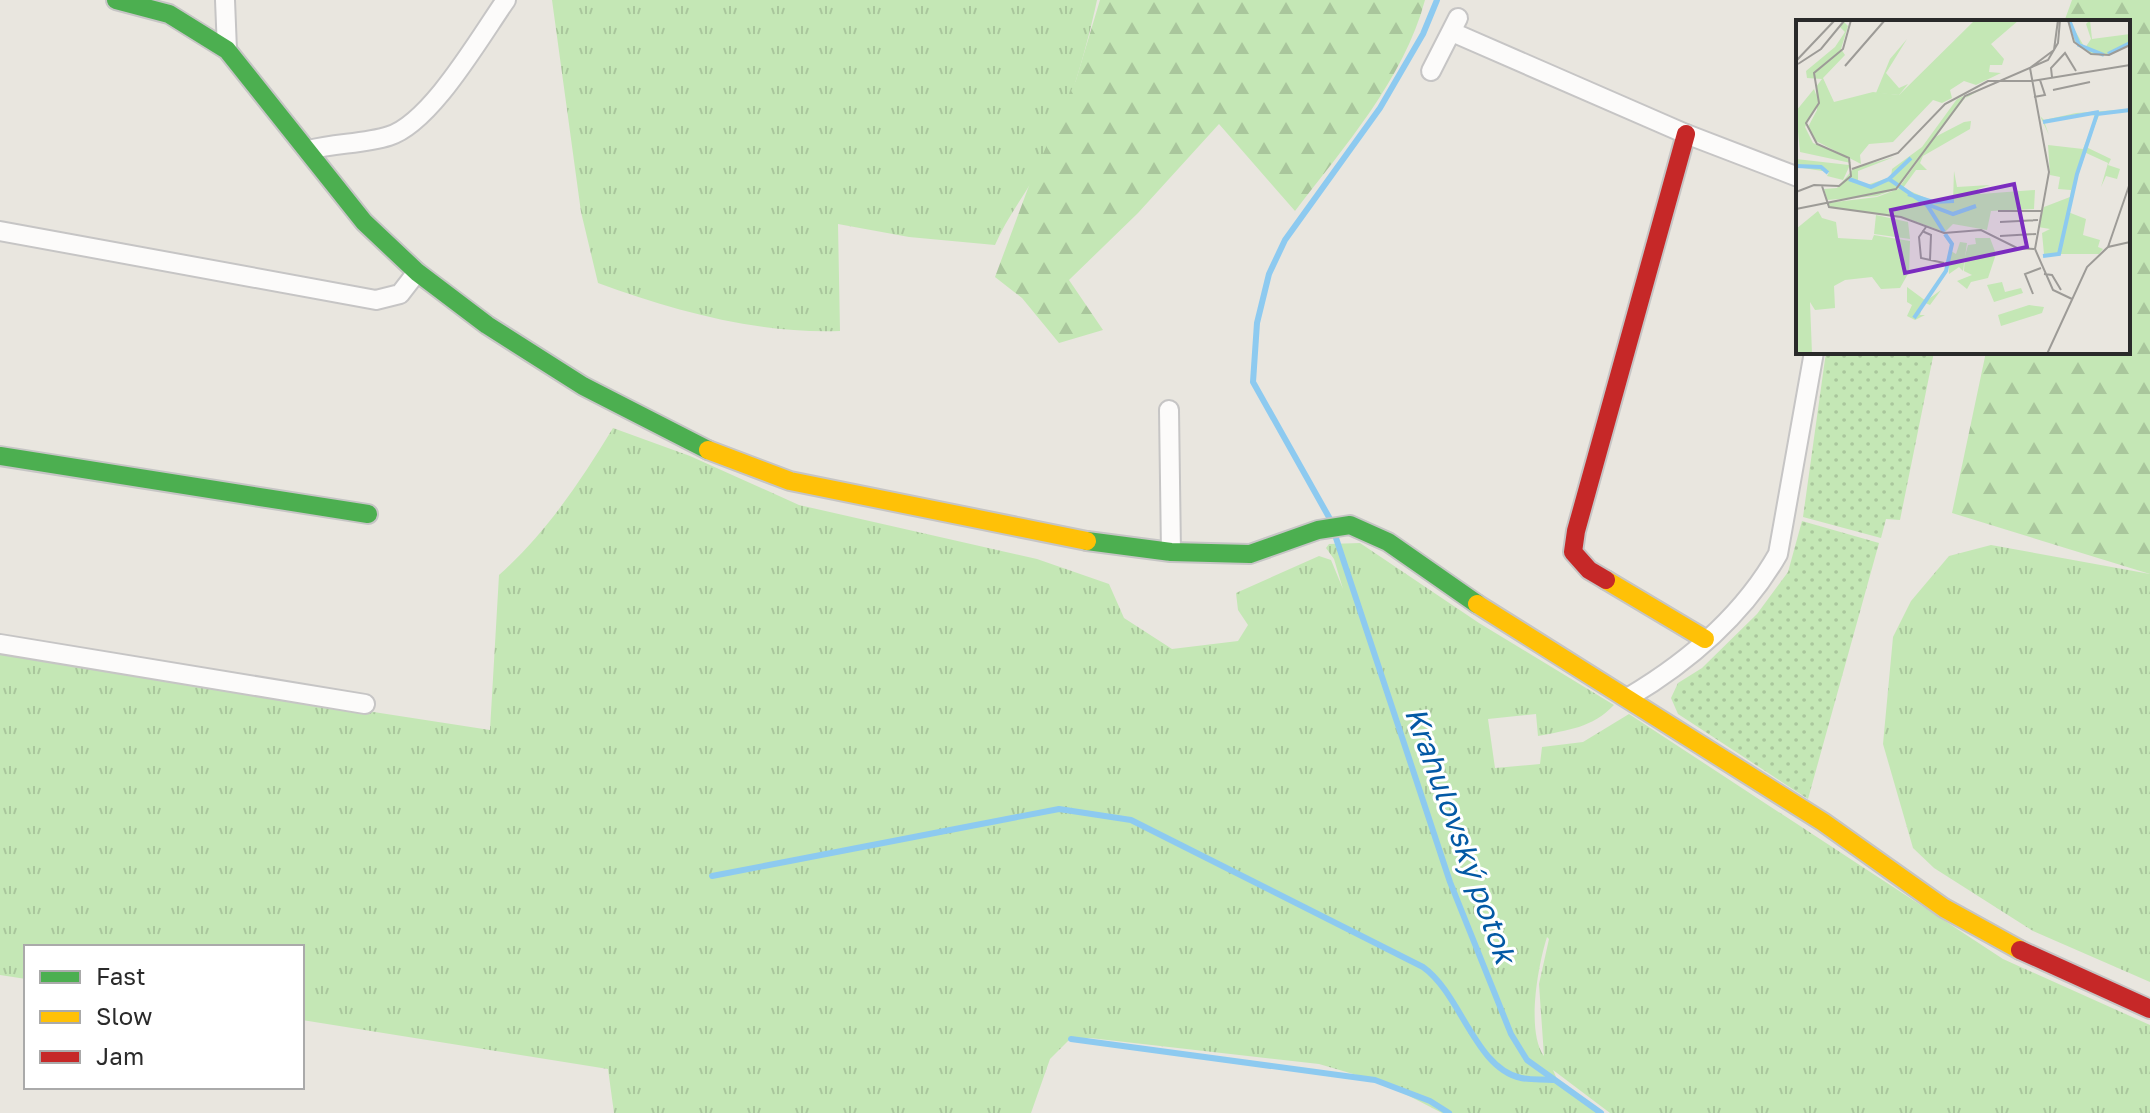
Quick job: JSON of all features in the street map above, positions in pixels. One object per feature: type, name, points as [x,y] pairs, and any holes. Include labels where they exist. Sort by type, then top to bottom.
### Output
[{"type":"street","points":[[116,0],[169,14],[227,50],[364,222],[417,272],[487,325],[583,386],[715,453],[777,476],[862,498],[1056,537],[1171,552],[1250,554],[1318,530],[1350,525],[1388,542],[1516,631],[1629,697],[1823,822],[1944,908],[2017,949],[2150,1009]]},
{"type":"street","points":[[225,0],[227,50]]},
{"type":"street","points":[[309,150],[390,136],[421,119],[506,0]]},
{"type":"street","points":[[1431,71],[1455,25],[1686,134],[1796,176]]},
{"type":"street","points":[[1686,134],[1576,531],[1573,552],[1589,570],[1705,639]]},
{"type":"street","points":[[0,231],[376,300],[400,294],[417,272]]},
{"type":"street","points":[[1629,697],[1669,674],[1718,630],[1763,580],[1778,554],[1814,354]]},
{"type":"street","points":[[1169,410],[1171,552]]},
{"type":"street","points":[[0,456],[368,514]]},
{"type":"street","points":[[0,644],[365,704]]},
{"type":"green space","points":[[552,0],[1097,0],[1080,67],[1056,135],[995,245],[909,237],[838,224],[840,331],[809,331],[717,319],[598,283],[581,212]]},
{"type":"green space","points":[[1100,0],[1425,0],[1403,57],[1388,85],[1295,211],[1219,124],[1138,213],[1069,280],[1103,330],[1059,343],[1022,298],[995,277],[1030,183],[1076,80]]},
{"type":"green space","points":[[2072,0],[2150,0],[2150,574],[1952,513],[1986,354],[2130,354],[2130,20],[2065,20]]},
{"type":"green space","points":[[1826,354],[1934,354],[1900,520],[1886,519],[1881,538],[1803,517]]},
{"type":"green space","points":[[613,428],[690,456],[799,505],[1037,559],[1109,584],[1124,618],[1172,649],[1238,641],[1248,625],[1238,610],[1236,593],[1319,556],[1331,560],[1343,589],[1334,559],[1326,548],[1329,544],[1360,543],[1479,623],[1614,705],[1588,723],[1538,736],[1536,714],[1488,719],[1495,768],[1540,764],[1542,747],[1583,742],[1629,714],[2003,959],[2150,1025],[2150,1113],[1610,1113],[1553,1070],[1560,1086],[1602,1113],[1442,1113],[1384,1083],[1319,1064],[1090,1038],[1070,1039],[1050,1059],[1031,1113],[614,1113],[608,1069],[304,1020],[304,945],[24,945],[24,979],[0,975],[0,654],[490,730],[499,575],[547,524]],"holes":[[[1547,937],[1539,984],[1544,1056],[1536,1031],[1535,998]]]},
{"type":"green space","points":[[1802,521],[1879,543],[1808,799],[1678,714],[1671,698],[1678,683],[1702,668],[1757,614],[1788,572]]},
{"type":"green space","points":[[1991,545],[2150,574],[2150,982],[2033,931],[1934,868],[1913,848],[1883,744],[1893,637],[1911,601],[1949,556]]},
{"type":"waterway","name":"Krahulovský potok","points":[[1330,519],[1253,382],[1257,323],[1269,274],[1285,240],[1380,108],[1423,34],[1437,0]]},
{"type":"waterway","name":"Krahulovský potok","points":[[1335,535],[1450,882],[1511,1034],[1527,1060],[1601,1113]]},
{"type":"waterway","points":[[712,876],[1059,809],[1131,820],[1423,967],[1448,994],[1492,1060],[1505,1071],[1521,1078],[1553,1080]]},
{"type":"waterway","points":[[1071,1039],[1375,1080],[1430,1101],[1449,1113]]},
{"type":"traffic: fast","points":[[116,0],[169,14],[227,50],[364,222],[417,272],[487,325],[583,386],[708,450]]},
{"type":"traffic: fast","points":[[0,456],[368,514]]},
{"type":"traffic: fast","points":[[1087,541],[1171,552],[1250,554],[1318,530],[1350,525],[1388,542],[1477,604]]},
{"type":"traffic: slow","points":[[708,450],[790,481],[1087,541]]},
{"type":"traffic: slow","points":[[1606,580],[1705,639]]},
{"type":"traffic: slow","points":[[1477,604],[1823,822],[1944,908],[2020,950]]},
{"type":"traffic: jam","points":[[1606,580],[1589,570],[1573,552],[1576,531],[1686,134]]},
{"type":"traffic: jam","points":[[2020,950],[2150,1009]]}]
